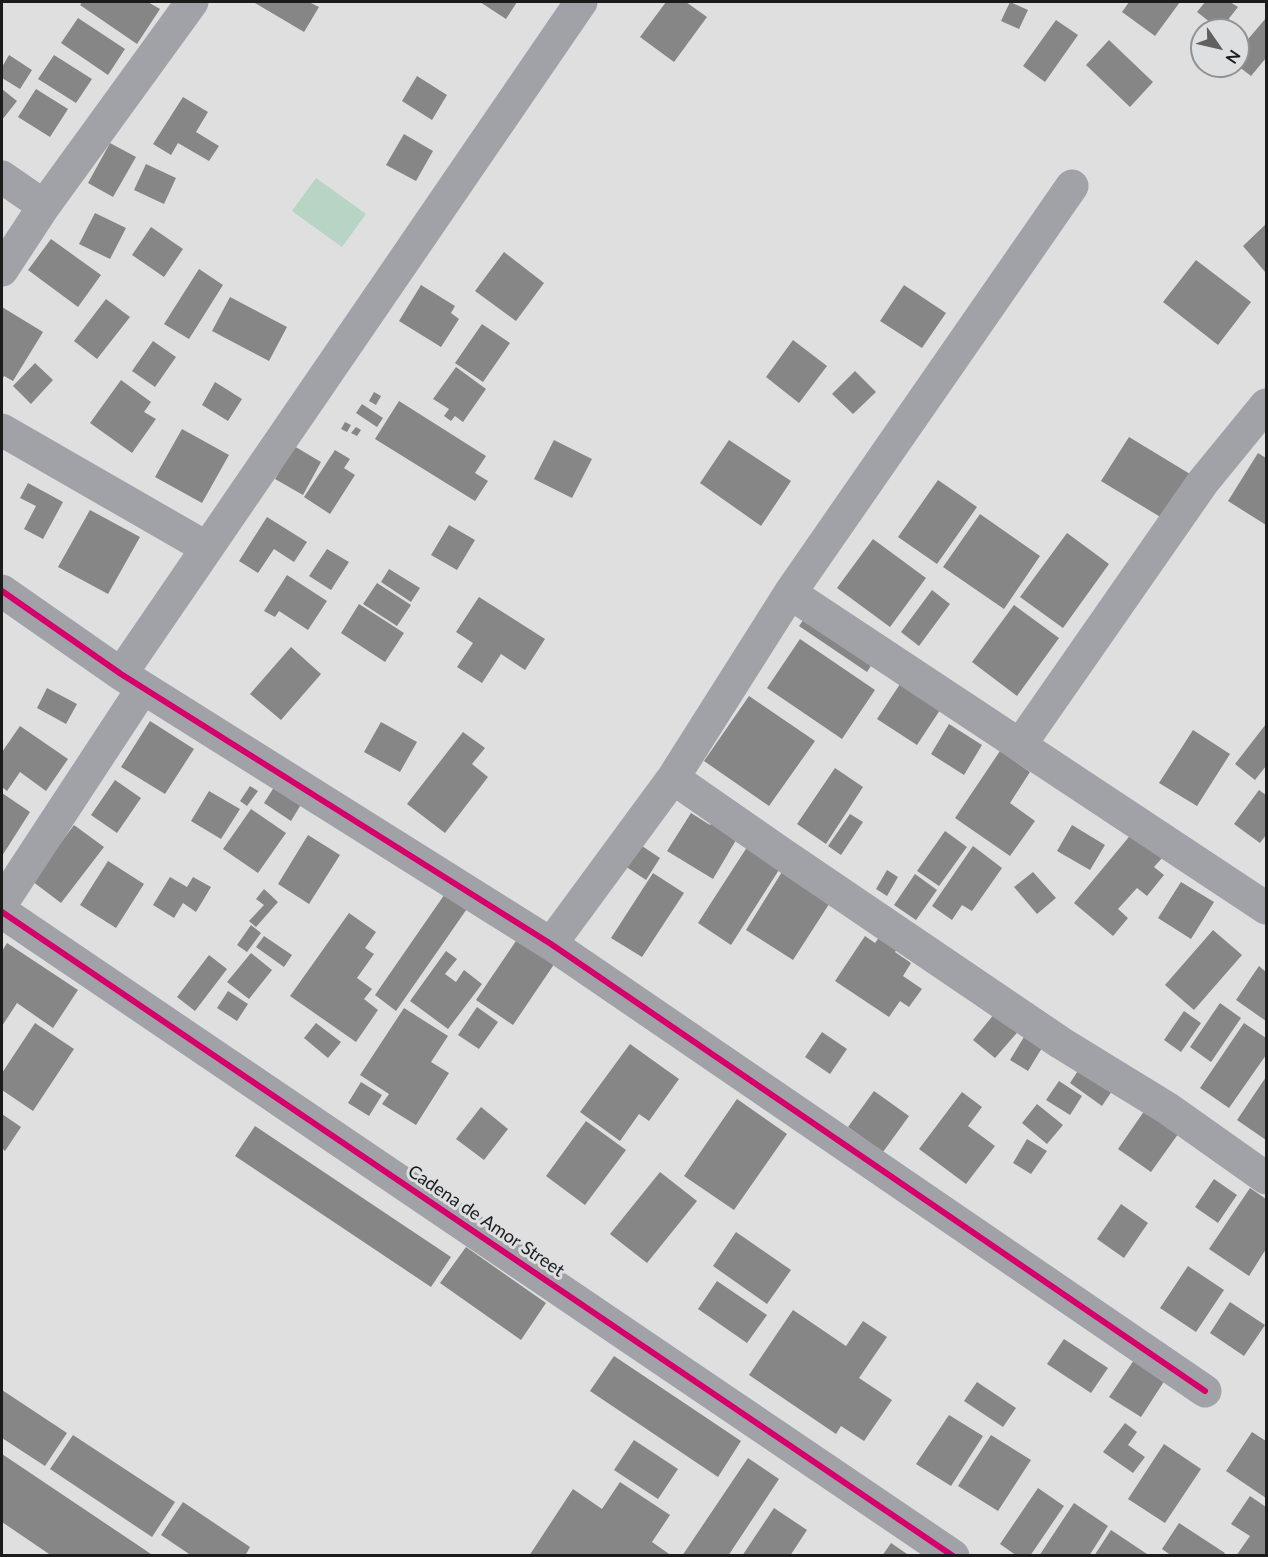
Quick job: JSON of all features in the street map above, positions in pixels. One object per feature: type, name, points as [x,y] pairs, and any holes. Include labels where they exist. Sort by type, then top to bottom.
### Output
[{"type":"street","points":[[2,270],[44,206],[192,2]]},
{"type":"street","points":[[2,903],[207,548],[581,2]]},
{"type":"street","points":[[2,177],[44,206]]},
{"type":"street","points":[[551,944],[674,778],[790,593],[1071,186]]},
{"type":"street","points":[[1020,746],[1203,482],[1266,405]]},
{"type":"street","points":[[2,430],[207,548]]},
{"type":"street","points":[[2,591],[132,681],[551,944],[1205,1391]]},
{"type":"street","points":[[790,593],[1266,908]]},
{"type":"street","points":[[674,778],[790,860],[1060,1043],[1167,1108],[1266,1178]]},
{"type":"street","name":"Cadena de Amor Street","points":[[2,912],[953,1556]]},
{"type":"green space","points":[[316,178],[366,214],[342,247],[292,211]]},
{"type":"building","points":[[82,2],[148,2],[160,9],[137,44],[80,5]]},
{"type":"building","points":[[309,2],[319,7],[304,32],[255,3]]},
{"type":"building","points":[[480,2],[517,2],[506,19]]},
{"type":"building","points":[[666,2],[686,2],[707,17],[674,62],[640,37]]},
{"type":"building","points":[[1010,2],[1028,10],[1019,29],[1001,21]]},
{"type":"building","points":[[1129,2],[1180,2],[1155,36],[1122,12]]},
{"type":"building","points":[[1205,2],[1230,2],[1238,7],[1229,18],[1205,18],[1197,12]]},
{"type":"building","points":[[78,18],[125,49],[108,75],[61,43]]},
{"type":"building","points":[[1266,18],[1266,58],[1251,76],[1250,75],[1250,37]]},
{"type":"building","points":[[1056,20],[1078,35],[1045,82],[1023,66]]},
{"type":"building","points":[[1109,40],[1153,82],[1130,107],[1086,65]]},
{"type":"building","points":[[9,55],[32,70],[20,89],[2,78],[2,67]]},
{"type":"building","points":[[54,55],[92,79],[76,103],[38,79]]},
{"type":"building","points":[[417,76],[447,95],[432,120],[402,101]]},
{"type":"building","points":[[2,89],[17,101],[2,120]]},
{"type":"building","points":[[36,89],[68,109],[50,137],[18,117]]},
{"type":"building","points":[[183,97],[208,112],[196,132],[219,146],[209,161],[178,143],[171,155],[153,144]]},
{"type":"building","points":[[404,134],[433,151],[416,181],[386,165]]},
{"type":"building","points":[[110,143],[136,157],[113,197],[88,183]]},
{"type":"building","points":[[146,164],[176,178],[164,204],[134,190]]},
{"type":"building","points":[[95,213],[126,228],[110,259],[79,244]]},
{"type":"building","points":[[1266,224],[1266,273],[1243,246]]},
{"type":"building","points":[[151,227],[183,249],[164,277],[132,255]]},
{"type":"building","points":[[51,239],[101,275],[78,307],[28,270]]},
{"type":"building","points":[[504,252],[544,283],[516,321],[475,291]]},
{"type":"building","points":[[1196,260],[1251,302],[1218,345],[1163,302]]},
{"type":"building","points":[[199,269],[223,285],[189,339],[164,324]]},
{"type":"building","points":[[421,285],[455,306],[451,313],[459,319],[441,347],[399,321]]},
{"type":"building","points":[[904,285],[946,313],[922,348],[880,321]]},
{"type":"building","points":[[230,297],[287,327],[269,361],[212,331]]},
{"type":"building","points":[[106,299],[130,317],[97,359],[74,341]]},
{"type":"building","points":[[2,307],[43,332],[13,381],[4,376],[2,380]]},
{"type":"building","points":[[482,324],[510,343],[483,382],[455,363]]},
{"type":"building","points":[[793,340],[827,366],[799,403],[766,377]]},
{"type":"building","points":[[153,341],[176,357],[155,387],[132,371]]},
{"type":"building","points":[[35,363],[53,380],[31,404],[13,386]]},
{"type":"building","points":[[456,367],[486,389],[463,422],[455,416],[451,421],[444,416],[449,409],[433,399]]},
{"type":"building","points":[[855,371],[876,392],[853,414],[832,394]]},
{"type":"building","points":[[121,380],[151,402],[144,412],[156,419],[132,453],[90,423]]},
{"type":"building","points":[[215,382],[242,399],[228,421],[202,405]]},
{"type":"building","points":[[374,392],[381,396],[376,405],[369,401]]},
{"type":"building","points":[[399,401],[486,456],[475,473],[488,481],[475,501],[375,439]]},
{"type":"building","points":[[362,404],[383,418],[377,427],[356,413]]},
{"type":"building","points":[[345,422],[351,425],[347,432],[341,429]]},
{"type":"building","points":[[356,427],[361,430],[357,436],[351,433]]},
{"type":"building","points":[[182,429],[229,455],[202,503],[155,477]]},
{"type":"building","points":[[1129,437],[1190,474],[1162,518],[1101,481]]},
{"type":"building","points":[[554,440],[592,459],[572,498],[534,479]]},
{"type":"building","points":[[729,440],[791,481],[761,526],[700,483]]},
{"type":"building","points":[[294,446],[321,462],[303,495],[275,479]]},
{"type":"building","points":[[335,450],[350,459],[344,468],[355,475],[330,514],[304,497]]},
{"type":"building","points":[[1258,453],[1266,458],[1266,525],[1228,501]]},
{"type":"building","points":[[938,480],[977,507],[937,564],[898,537]]},
{"type":"building","points":[[28,483],[63,502],[43,539],[24,529],[36,506],[20,498]]},
{"type":"building","points":[[90,510],[140,537],[108,594],[58,567]]},
{"type":"building","points":[[980,514],[1040,556],[1004,609],[943,567]]},
{"type":"building","points":[[267,517],[307,542],[294,562],[274,549],[258,573],[239,561]]},
{"type":"building","points":[[449,525],[475,540],[457,570],[431,555]]},
{"type":"building","points":[[1067,533],[1109,564],[1063,628],[1020,597]]},
{"type":"building","points":[[873,539],[926,578],[890,627],[837,588]]},
{"type":"building","points":[[327,549],[349,562],[331,590],[309,576]]},
{"type":"building","points":[[389,569],[420,588],[411,602],[381,582]]},
{"type":"building","points":[[287,575],[327,601],[308,630],[279,611],[275,617],[264,611]]},
{"type":"building","points":[[377,583],[411,605],[397,626],[363,604]]},
{"type":"building","points":[[932,590],[950,604],[919,646],[901,632]]},
{"type":"building","points":[[479,597],[545,639],[525,670],[501,654],[482,683],[457,667],[473,643],[456,632]]},
{"type":"building","points":[[359,604],[404,633],[385,662],[341,633]]},
{"type":"building","points":[[1014,605],[1059,638],[1017,696],[972,662]]},
{"type":"building","points":[[810,610],[878,655],[867,672],[799,626]]},
{"type":"building","points":[[800,639],[875,690],[842,739],[767,688]]},
{"type":"building","points":[[291,647],[321,674],[281,720],[250,694]]},
{"type":"building","points":[[904,678],[944,704],[917,745],[877,719]]},
{"type":"building","points":[[47,688],[77,704],[66,724],[37,708]]},
{"type":"building","points":[[749,696],[815,741],[769,806],[704,761]]},
{"type":"building","points":[[150,721],[194,749],[165,794],[121,767]]},
{"type":"building","points":[[381,722],[417,742],[400,772],[364,752]]},
{"type":"building","points":[[949,724],[982,745],[964,775],[931,754]]},
{"type":"building","points":[[1266,724],[1266,766],[1255,780],[1235,764]]},
{"type":"building","points":[[20,726],[68,759],[46,791],[20,772],[7,791],[2,787],[2,752]]},
{"type":"building","points":[[1193,730],[1230,754],[1197,806],[1159,783]]},
{"type":"building","points":[[463,732],[485,748],[472,764],[488,777],[445,833],[407,804]]},
{"type":"building","points":[[1000,751],[1030,772],[1010,803],[1035,821],[1010,856],[955,818]]},
{"type":"building","points":[[835,768],[863,787],[826,844],[797,824]]},
{"type":"building","points":[[115,780],[141,798],[117,833],[91,815]]},
{"type":"building","points":[[278,781],[305,798],[291,821],[264,803]]},
{"type":"building","points":[[250,786],[258,791],[247,806],[240,801]]},
{"type":"building","points":[[1259,790],[1266,795],[1266,835],[1260,843],[1234,824]]},
{"type":"building","points":[[209,791],[240,809],[221,839],[191,821]]},
{"type":"building","points":[[2,793],[30,812],[2,856]]},
{"type":"building","points":[[251,809],[286,833],[258,873],[223,849]]},
{"type":"building","points":[[691,813],[710,825],[717,815],[742,830],[713,879],[667,851]]},
{"type":"building","points":[[850,814],[863,822],[841,855],[828,846]]},
{"type":"building","points":[[74,825],[104,847],[61,903],[32,881]]},
{"type":"building","points":[[1072,825],[1105,845],[1090,870],[1057,851]]},
{"type":"building","points":[[945,831],[967,847],[939,886],[917,871]]},
{"type":"building","points":[[1133,832],[1163,857],[1154,867],[1164,875],[1147,896],[1137,888],[1118,909],[1128,918],[1113,936],[1074,903]]},
{"type":"building","points":[[308,835],[340,855],[309,904],[278,884]]},
{"type":"building","points":[[633,840],[660,858],[646,880],[619,862]]},
{"type":"building","points":[[751,841],[784,862],[731,945],[698,923]]},
{"type":"building","points":[[973,846],[1002,868],[972,911],[962,905],[952,920],[932,906]]},
{"type":"building","points":[[108,861],[144,884],[116,928],[80,905]]},
{"type":"building","points":[[785,867],[833,898],[793,960],[746,930]]},
{"type":"building","points":[[887,870],[898,877],[887,896],[876,889]]},
{"type":"building","points":[[1033,872],[1056,898],[1037,914],[1014,887]]},
{"type":"building","points":[[653,873],[684,893],[642,957],[611,938]]},
{"type":"building","points":[[915,874],[937,890],[916,920],[894,905]]},
{"type":"building","points":[[170,877],[187,887],[193,877],[211,887],[196,912],[183,903],[174,918],[153,905]]},
{"type":"building","points":[[1181,882],[1214,902],[1191,939],[1158,918]]},
{"type":"building","points":[[449,888],[471,903],[396,1011],[375,995]]},
{"type":"building","points":[[264,889],[278,902],[256,927],[249,921],[264,905],[256,899]]},
{"type":"building","points":[[349,913],[376,932],[365,948],[374,954],[357,978],[372,989],[364,999],[378,1010],[356,1042],[290,996]]},
{"type":"building","points":[[251,925],[261,933],[247,952],[237,945]]},
{"type":"building","points":[[884,930],[902,942],[895,952],[911,963],[903,976],[922,989],[909,1007],[900,1001],[889,1017],[835,981],[865,936],[875,943]]},
{"type":"building","points":[[1213,930],[1242,955],[1194,1010],[1165,985]]},
{"type":"building","points":[[520,935],[557,960],[513,1025],[476,1000]]},
{"type":"building","points":[[264,936],[292,955],[284,967],[256,947]]},
{"type":"building","points":[[7,943],[78,990],[53,1028],[17,1003],[2,1026],[2,951]]},
{"type":"building","points":[[446,951],[457,959],[445,974],[456,982],[464,970],[482,984],[448,1029],[410,1001]]},
{"type":"building","points":[[251,953],[272,970],[249,999],[227,982]]},
{"type":"building","points":[[209,955],[227,969],[195,1011],[177,997]]},
{"type":"building","points":[[1259,966],[1266,972],[1266,1021],[1236,1000]]},
{"type":"building","points":[[228,991],[248,1004],[237,1021],[217,1008]]},
{"type":"building","points":[[1220,1003],[1241,1018],[1211,1062],[1190,1047]]},
{"type":"building","points":[[477,1007],[498,1022],[479,1049],[458,1035]]},
{"type":"building","points":[[404,1008],[448,1036],[431,1062],[449,1073],[416,1125],[382,1104],[389,1094],[360,1075]]},
{"type":"building","points":[[999,1008],[1022,1027],[995,1058],[973,1040]]},
{"type":"building","points":[[1184,1011],[1201,1023],[1181,1052],[1164,1040]]},
{"type":"building","points":[[35,1023],[74,1049],[33,1111],[2,1090],[2,1073]]},
{"type":"building","points":[[316,1023],[341,1042],[328,1058],[304,1038]]},
{"type":"building","points":[[1244,1023],[1266,1038],[1266,1055],[1229,1108],[1200,1088]]},
{"type":"building","points":[[822,1032],[847,1049],[830,1074],[805,1057]]},
{"type":"building","points":[[1027,1032],[1045,1043],[1028,1071],[1010,1060]]},
{"type":"building","points":[[630,1044],[679,1079],[649,1121],[639,1114],[620,1141],[580,1112]]},
{"type":"building","points":[[1083,1063],[1112,1091],[1102,1106],[1070,1083]]},
{"type":"building","points":[[1266,1077],[1266,1140],[1237,1120]]},
{"type":"building","points":[[1059,1081],[1082,1096],[1070,1115],[1046,1100]]},
{"type":"building","points":[[361,1082],[382,1095],[369,1116],[348,1103]]},
{"type":"building","points":[[874,1091],[909,1116],[883,1152],[848,1127]]},
{"type":"building","points":[[962,1092],[982,1107],[968,1126],[995,1146],[966,1184],[919,1149]]},
{"type":"building","points":[[737,1099],[787,1134],[734,1210],[684,1176]]},
{"type":"building","points":[[1037,1104],[1063,1125],[1047,1144],[1022,1123]]},
{"type":"building","points":[[481,1107],[508,1129],[484,1160],[456,1139]]},
{"type":"building","points":[[1147,1107],[1181,1130],[1151,1172],[1118,1149]]},
{"type":"building","points":[[2,1114],[21,1127],[5,1151],[2,1148]]},
{"type":"building","points":[[586,1121],[626,1150],[585,1205],[546,1176]]},
{"type":"building","points":[[255,1126],[451,1257],[431,1287],[235,1156]]},
{"type":"building","points":[[1027,1139],[1047,1151],[1031,1174],[1013,1163]]},
{"type":"building","points":[[660,1172],[697,1201],[647,1263],[610,1234]]},
{"type":"building","points":[[1214,1179],[1237,1195],[1218,1223],[1195,1207]]},
{"type":"building","points":[[1250,1188],[1266,1199],[1266,1249],[1249,1276],[1209,1249]]},
{"type":"building","points":[[1121,1204],[1148,1223],[1124,1258],[1097,1239]]},
{"type":"building","points":[[736,1232],[791,1270],[767,1304],[713,1266]]},
{"type":"building","points":[[466,1247],[546,1303],[521,1340],[440,1283]]},
{"type":"building","points":[[1188,1266],[1224,1290],[1196,1332],[1160,1308]]},
{"type":"building","points":[[717,1281],[767,1315],[747,1343],[698,1309]]},
{"type":"building","points":[[1230,1302],[1265,1325],[1244,1356],[1210,1333]]},
{"type":"building","points":[[793,1310],[846,1346],[863,1321],[887,1337],[859,1378],[892,1400],[864,1441],[841,1426],[836,1434],[749,1375]]},
{"type":"building","points":[[1064,1339],[1108,1368],[1091,1393],[1047,1364]]},
{"type":"building","points":[[614,1356],[741,1441],[718,1477],[590,1391]]},
{"type":"building","points":[[1134,1360],[1165,1380],[1141,1417],[1109,1397]]},
{"type":"building","points":[[977,1382],[1016,1408],[1003,1427],[964,1401]]},
{"type":"building","points":[[2,1390],[67,1433],[45,1466],[2,1438]]},
{"type":"building","points":[[949,1415],[983,1436],[951,1486],[916,1464]]},
{"type":"building","points":[[1125,1423],[1137,1432],[1128,1445],[1145,1457],[1133,1473],[1103,1452]]},
{"type":"building","points":[[1252,1432],[1266,1441],[1266,1498],[1226,1471]]},
{"type":"building","points":[[73,1435],[175,1502],[152,1537],[50,1469]]},
{"type":"building","points":[[991,1435],[1031,1460],[998,1511],[958,1486]]},
{"type":"building","points":[[634,1440],[678,1469],[658,1499],[614,1470]]},
{"type":"building","points":[[1164,1444],[1201,1469],[1165,1523],[1128,1499]]},
{"type":"building","points":[[2,1454],[154,1556],[52,1556],[2,1522]]},
{"type":"building","points":[[748,1458],[779,1479],[728,1556],[682,1556]]},
{"type":"building","points":[[620,1482],[670,1515],[652,1542],[672,1556],[529,1556],[573,1489],[602,1509]]},
{"type":"building","points":[[1038,1488],[1064,1506],[1030,1556],[1017,1556],[1000,1544]]},
{"type":"building","points":[[1250,1496],[1266,1507],[1266,1556],[1236,1556],[1250,1536],[1231,1524]]},
{"type":"building","points":[[183,1502],[250,1547],[245,1556],[192,1556],[161,1535]]},
{"type":"building","points":[[1074,1503],[1108,1526],[1089,1556],[1039,1556]]},
{"type":"building","points":[[774,1508],[807,1530],[790,1556],[742,1556]]},
{"type":"building","points":[[1179,1523],[1225,1553],[1223,1556],[1172,1556],[1162,1549]]},
{"type":"building","points":[[1111,1530],[1150,1556],[1094,1556]]},
{"type":"building","points":[[891,1543],[910,1556],[882,1556]]},
{"type":"cycle path","points":[[2,591],[121,674],[551,944],[1205,1391]]},
{"type":"cycle path","points":[[2,912],[953,1556]]}]
